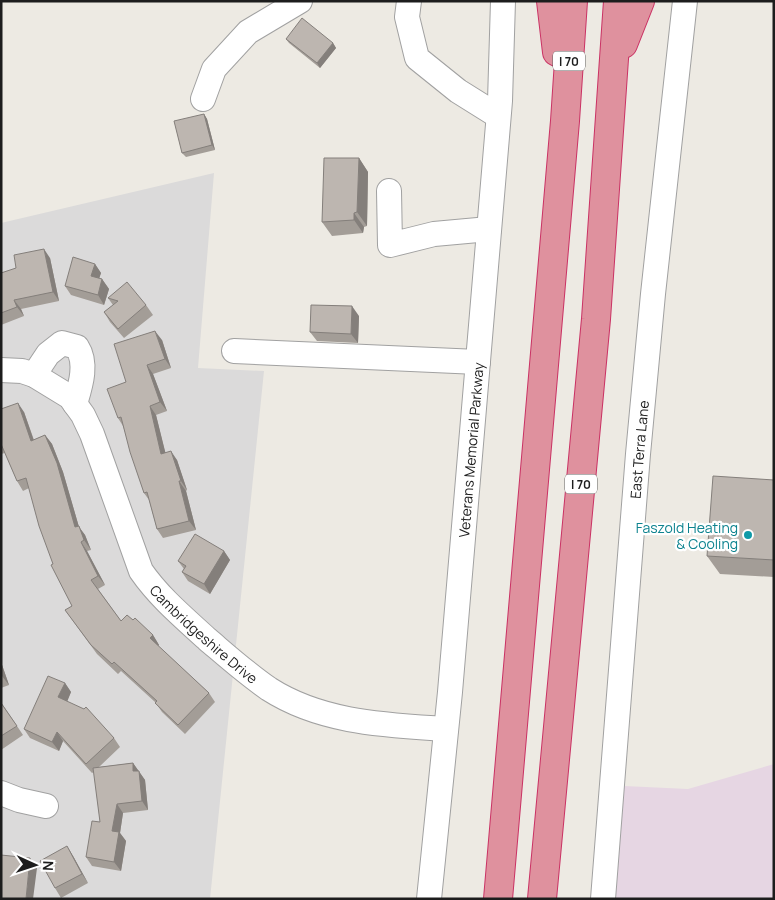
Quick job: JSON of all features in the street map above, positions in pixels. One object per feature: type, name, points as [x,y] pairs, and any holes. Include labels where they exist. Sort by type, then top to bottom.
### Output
[{"type":"highway","points":[[551,1],[565,121]]},
{"type":"highway","name":"I 70","points":[[498,899],[565,121],[573,1]]},
{"type":"highway","name":"I 70","points":[[542,899],[596,319],[618,1]]},
{"type":"highway","points":[[614,68],[640,1]]},
{"type":"street","points":[[203,99],[214,69],[248,32],[300,1]]},
{"type":"street","points":[[409,1],[407,17],[417,58],[458,92],[498,116]]},
{"type":"street","name":"Veterans Memorial Parkway","points":[[429,899],[446,729],[489,229],[498,116],[503,1]]},
{"type":"street","name":"East Terra Lane","points":[[603,899],[638,454],[653,294],[685,1]]},
{"type":"street","points":[[389,191],[390,245],[434,234],[489,229]]},
{"type":"street","points":[[34,375],[48,354],[62,343],[78,347],[81,353],[82,371],[75,404]]},
{"type":"street","points":[[234,351],[478,362]]},
{"type":"street","name":"Cambridgeshire Drive","points":[[1,370],[22,371],[34,375],[70,397],[83,415],[92,434],[141,571],[153,588],[242,669],[264,685],[306,708],[343,719],[388,725],[446,729]]},
{"type":"street","points":[[1,793],[19,800],[46,806]]},
{"type":"shaded area","points":[[214,173],[198,368],[264,371],[210,899],[1,899],[1,223]]},
{"type":"shaded area","points":[[774,764],[774,899],[615,899],[624,786],[688,789]]},
{"type":"building","points":[[302,18],[333,43],[317,63],[286,39]]},
{"type":"building","points":[[204,114],[212,145],[182,153],[174,121]]},
{"type":"building","points":[[324,158],[359,158],[357,212],[354,213],[354,220],[322,222]]},
{"type":"building","points":[[44,249],[53,292],[14,300],[17,307],[1,313],[1,273],[16,268],[14,255]]},
{"type":"building","points":[[73,257],[95,264],[91,276],[102,279],[98,295],[65,286]]},
{"type":"building","points":[[127,282],[146,305],[118,329],[104,312],[118,301],[108,298]]},
{"type":"building","points":[[311,305],[352,306],[351,334],[310,332]]},
{"type":"building","points":[[155,331],[165,359],[147,365],[160,402],[150,406],[161,454],[171,451],[181,481],[179,481],[189,521],[157,529],[147,492],[144,493],[130,452],[121,417],[118,418],[107,389],[126,382],[114,344]]},
{"type":"building","points":[[18,403],[31,441],[45,435],[57,463],[75,527],[79,526],[84,540],[81,542],[98,576],[91,580],[121,621],[127,615],[133,620],[135,618],[153,635],[150,638],[209,693],[178,725],[155,703],[157,701],[114,662],[112,664],[91,645],[65,610],[72,606],[51,565],[53,564],[39,526],[26,478],[17,481],[1,444],[1,409]]},
{"type":"building","name":"Faszold Heating & Cooling","points":[[713,476],[774,480],[774,560],[707,556]]},
{"type":"building","points":[[195,534],[224,551],[204,584],[182,572],[186,566],[178,561]]},
{"type":"building","points":[[48,676],[65,683],[58,697],[84,709],[86,707],[114,738],[86,764],[57,732],[52,742],[24,729]]},
{"type":"building","points":[[1,703],[17,726],[1,736]]},
{"type":"building","points":[[133,763],[133,771],[139,771],[142,801],[117,804],[112,831],[119,832],[114,862],[86,857],[92,821],[100,822],[93,768]]},
{"type":"building","points":[[67,846],[82,874],[55,888],[40,861]]},
{"type":"building","points":[[1,855],[30,858],[26,899],[1,899]]},
{"type":"place","name":"Faszold Heating & Cooling","points":[[748,535]]}]
